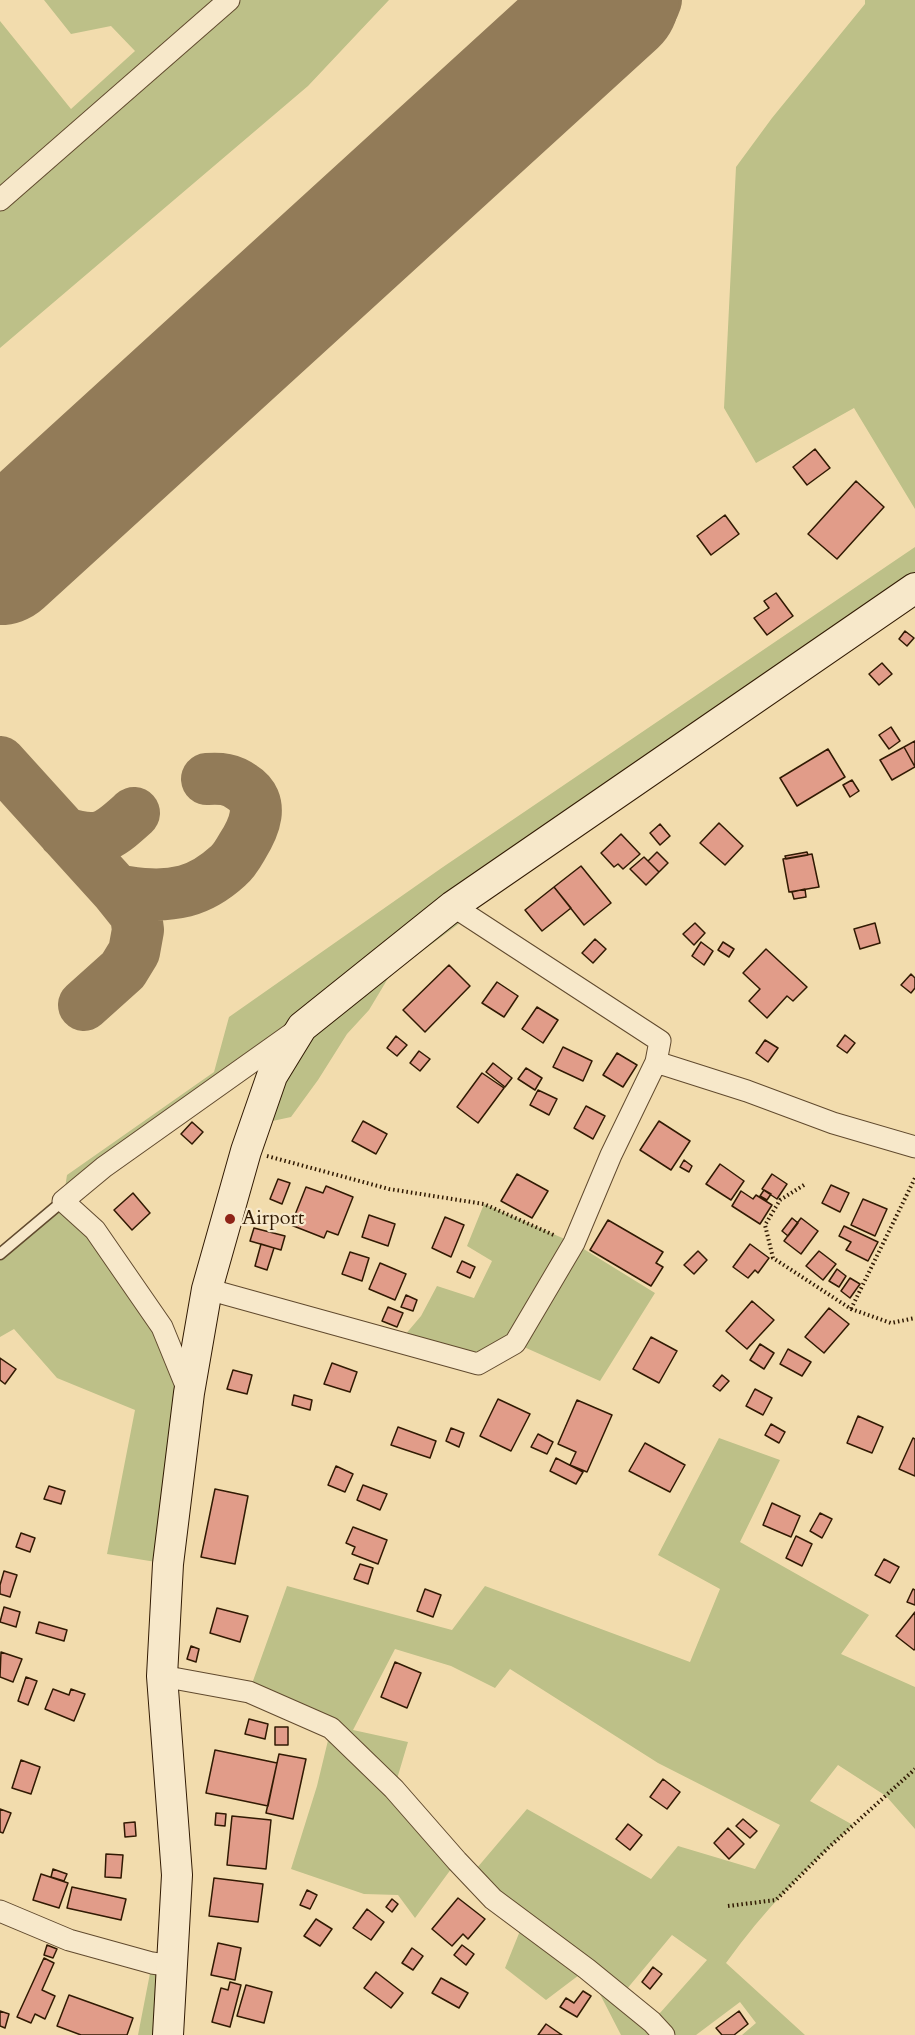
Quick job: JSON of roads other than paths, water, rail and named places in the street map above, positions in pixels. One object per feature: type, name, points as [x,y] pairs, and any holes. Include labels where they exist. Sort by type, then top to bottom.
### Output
[{"type":"main road","points":[[168,2035],[177,1875],[162,1676],[168,1564],[189,1393],[207,1289],[246,1151],[272,1076],[302,1027],[453,906],[915,588]]},
{"type":"street","points":[[0,200],[229,0]]},
{"type":"street","points":[[207,1289],[478,1364],[515,1343],[574,1243],[611,1155],[656,1062],[660,1041],[453,906]]},
{"type":"street","points":[[189,1393],[162,1327],[95,1230],[63,1201],[104,1167],[302,1027]]},
{"type":"street","points":[[656,1062],[747,1091],[833,1123],[915,1147]]},
{"type":"street","points":[[162,1676],[249,1692],[331,1728],[394,1789],[493,1899],[587,1969],[652,2022],[664,2035]]},
{"type":"street","points":[[0,1911],[69,1940],[152,1963],[173,1966]]},
{"type":"lane","points":[[0,1254],[63,1201]]},
{"type":"place","name":"Airport","points":[[230,1219]]}]
